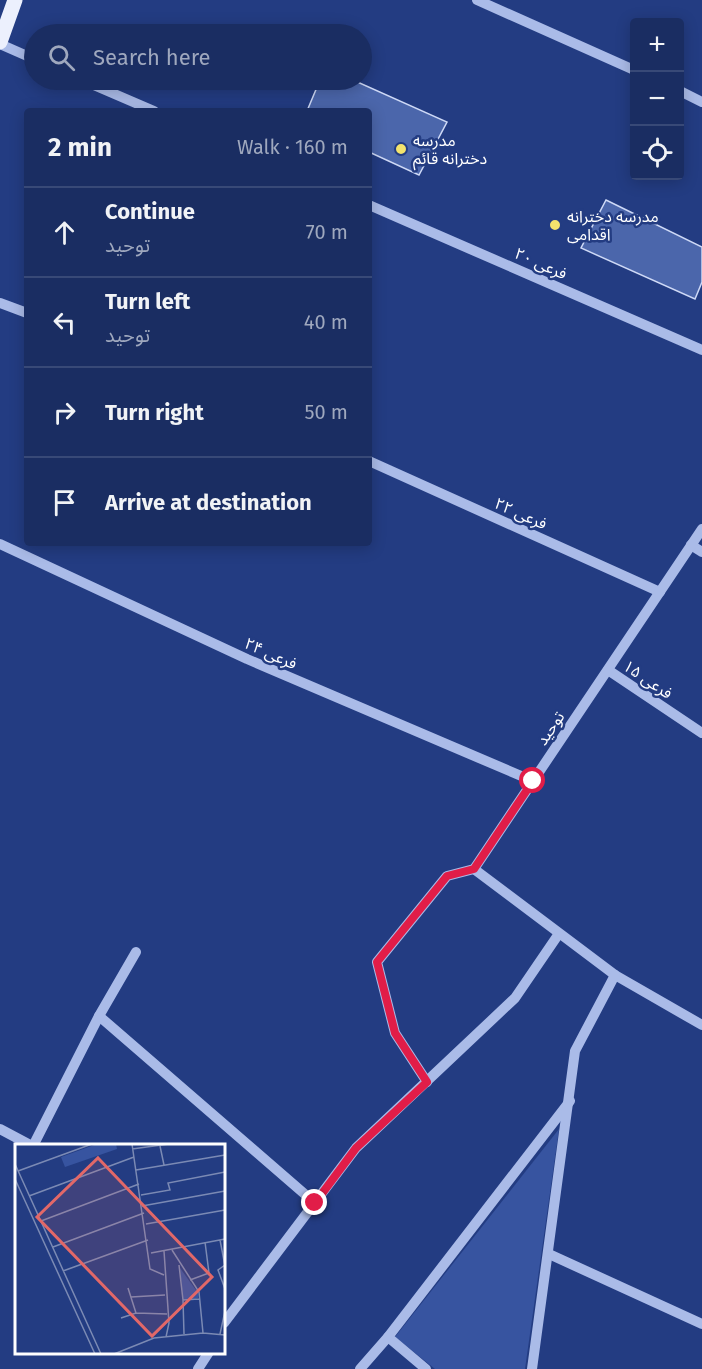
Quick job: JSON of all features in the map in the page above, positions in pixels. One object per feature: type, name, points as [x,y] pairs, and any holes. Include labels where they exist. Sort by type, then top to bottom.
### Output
[{"type":"main road","points":[[0,43],[15,0]]},
{"type":"street","points":[[477,0],[630,68]]},
{"type":"street","points":[[0,43],[24,54]]},
{"type":"street","points":[[105,90],[147,108]]},
{"type":"street","points":[[684,93],[702,102]]},
{"type":"street","name":"فرعی ۲۰","points":[[372,206],[702,350]]},
{"type":"street","points":[[0,303],[24,312]]},
{"type":"street","name":"فرعی ۲۲","points":[[372,462],[660,592]]},
{"type":"street","name":"توحید","points":[[474,869],[702,529]]},
{"type":"street","name":"فرعی ۲۴","points":[[0,544],[59,569],[247,659],[533,781]]},
{"type":"street","points":[[691,545],[702,552]]},
{"type":"street","name":"فرعی ۱۵","points":[[608,670],[702,734]]},
{"type":"street","points":[[427,1082],[395,1033],[377,962],[447,876],[474,869],[558,935],[615,975],[702,1025]]},
{"type":"street","points":[[225,1322],[356,1148],[515,998],[558,935]]},
{"type":"street","points":[[34,1144],[99,1016],[136,952]]},
{"type":"street","points":[[532,1369],[575,1051],[615,975]]},
{"type":"street","points":[[99,1016],[315,1203]]},
{"type":"street","points":[[360,1369],[388,1337],[570,1101]]},
{"type":"street","points":[[0,1129],[29,1144]]},
{"type":"street","points":[[549,1254],[702,1324]]},
{"type":"street","points":[[388,1337],[426,1369]]},
{"type":"street","points":[[198,1369],[208,1354]]},
{"type":"shaded area","points":[[559,1129],[525,1369],[435,1369],[395,1337]]},
{"type":"building","points":[[372,88],[447,122],[419,175],[372,153],[372,108],[308,108],[316,90]]},
{"type":"building","points":[[606,200],[702,247],[702,282],[695,299],[581,248]]},
{"type":"place","name":"مدرسه دخترانه قائم","points":[[401,149]]},
{"type":"place","name":"مدرسه دخترانه اقدامی","points":[[555,225]]},
{"type":"route","points":[[315,1203],[356,1148],[427,1082],[395,1033],[377,962],[447,876],[474,869],[533,781]]}]
